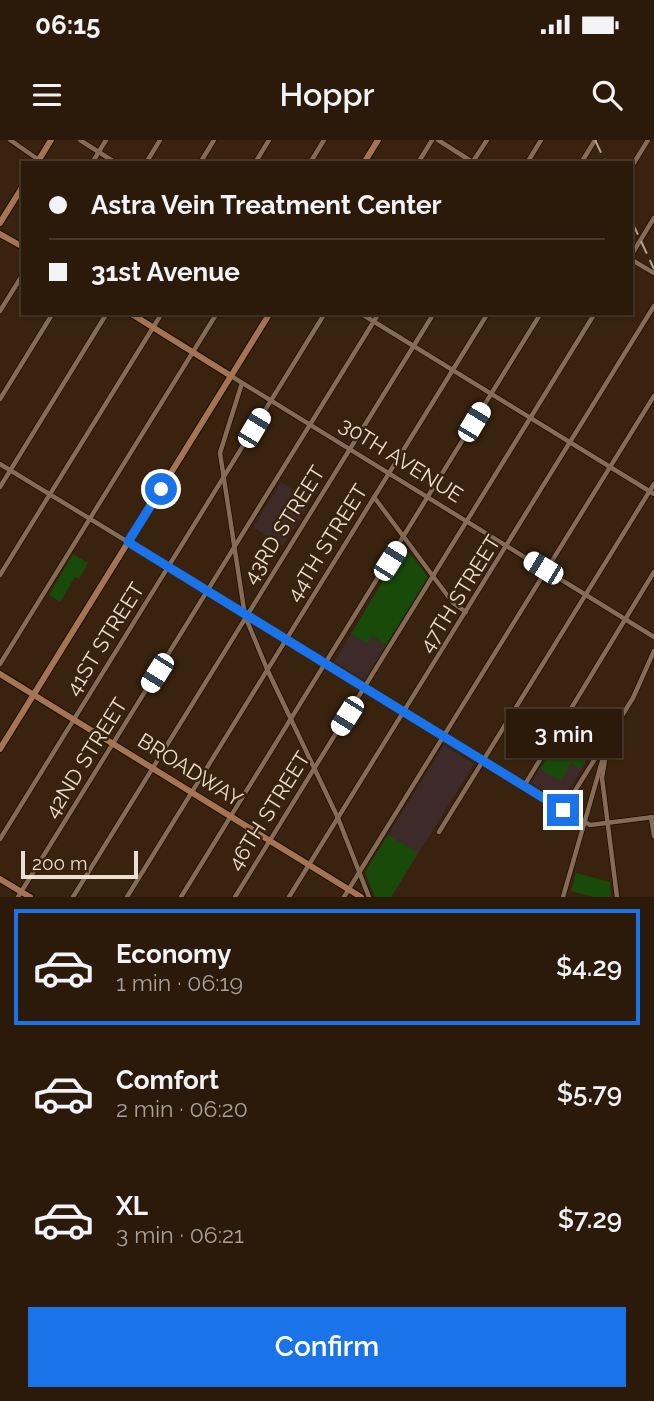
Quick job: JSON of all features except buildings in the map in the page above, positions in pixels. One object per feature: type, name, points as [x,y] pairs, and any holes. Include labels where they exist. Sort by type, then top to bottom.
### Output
[{"type":"street","points":[[10,140],[37,161]]},
{"type":"street","points":[[39,161],[51,140]]},
{"type":"street","points":[[80,140],[113,161]]},
{"type":"street","points":[[93,161],[106,140]]},
{"type":"street","points":[[147,161],[160,140]]},
{"type":"street","points":[[201,161],[214,140]]},
{"type":"street","points":[[256,161],[269,140]]},
{"type":"street","points":[[311,161],[324,140]]},
{"type":"street","points":[[364,161],[378,140]]},
{"type":"street","points":[[419,161],[432,140]]},
{"type":"street","points":[[438,140],[470,161]]},
{"type":"street","points":[[474,161],[486,140]]},
{"type":"street","points":[[528,161],[541,140]]},
{"type":"street","points":[[582,161],[595,140]]},
{"type":"street","points":[[633,164],[648,140]]},
{"type":"street","points":[[0,223],[21,189]]},
{"type":"street","points":[[633,252],[654,218]]},
{"type":"street","points":[[0,234],[21,246]]},
{"type":"street","points":[[633,261],[654,273]]},
{"type":"street","points":[[0,311],[21,277]]},
{"type":"street","name":"47TH STREET","points":[[289,897],[508,547],[654,306]]},
{"type":"street","points":[[0,399],[52,315]]},
{"type":"street","points":[[0,487],[106,315]]},
{"type":"street","name":"30TH AVENUE","points":[[133,315],[654,637]]},
{"type":"street","points":[[0,575],[161,315]]},
{"type":"street","points":[[0,664],[216,315]]},
{"type":"street","points":[[0,749],[269,315]]},
{"type":"street","name":"41ST STREET","points":[[0,839],[324,315]]},
{"type":"street","points":[[363,315],[652,493]]},
{"type":"street","name":"42ND STREET","points":[[20,894],[378,315]]},
{"type":"street","name":"43RD STREET","points":[[73,897],[433,315]]},
{"type":"street","name":"44TH STREET","points":[[127,897],[487,315]]},
{"type":"street","points":[[181,897],[540,315]]},
{"type":"street","name":"46TH STREET","points":[[235,897],[594,315]]},
{"type":"street","points":[[242,383],[220,453],[245,615],[267,669],[338,818],[369,897]]},
{"type":"street","points":[[344,897],[654,396]]},
{"type":"street","points":[[0,464],[585,823],[653,817],[654,836]]},
{"type":"street","points":[[439,832],[586,594],[652,493],[654,484]]},
{"type":"street","points":[[374,498],[453,603],[466,612]]},
{"type":"street","points":[[524,786],[654,572]]},
{"type":"street","points":[[563,897],[601,756],[633,698],[654,651]]},
{"type":"street","name":"BROADWAY","points":[[0,674],[361,897]]},
{"type":"street","points":[[563,810],[597,752],[610,737]]},
{"type":"street","points":[[610,737],[602,778],[617,897]]},
{"type":"street","points":[[0,879],[20,894],[30,897]]},
{"type":"shaded area","points":[[281,482],[311,501],[283,546],[253,527]]},
{"type":"shaded area","points":[[351,634],[367,643],[371,636],[386,645],[365,680],[334,662]]},
{"type":"shaded area","points":[[575,711],[606,730],[562,801],[531,783]]},
{"type":"shaded area","points":[[444,745],[474,764],[391,897],[375,897],[365,872]]},
{"type":"green space","points":[[404,546],[428,577],[386,645],[372,636],[367,643],[351,634]]},
{"type":"green space","points":[[73,554],[88,563],[79,579],[75,577],[60,602],[49,595]]},
{"type":"green space","points":[[576,713],[605,730],[580,769],[571,763],[560,781],[540,769]]},
{"type":"green space","points":[[388,835],[418,853],[391,897],[375,897],[365,872]]},
{"type":"green space","points":[[576,873],[610,882],[611,897],[593,897],[571,891]]},
{"type":"railway","points":[[595,140],[605,161]]},
{"type":"railway","points":[[633,224],[654,269]]},
{"type":"route","points":[[161,489],[128,542],[563,810]]}]
